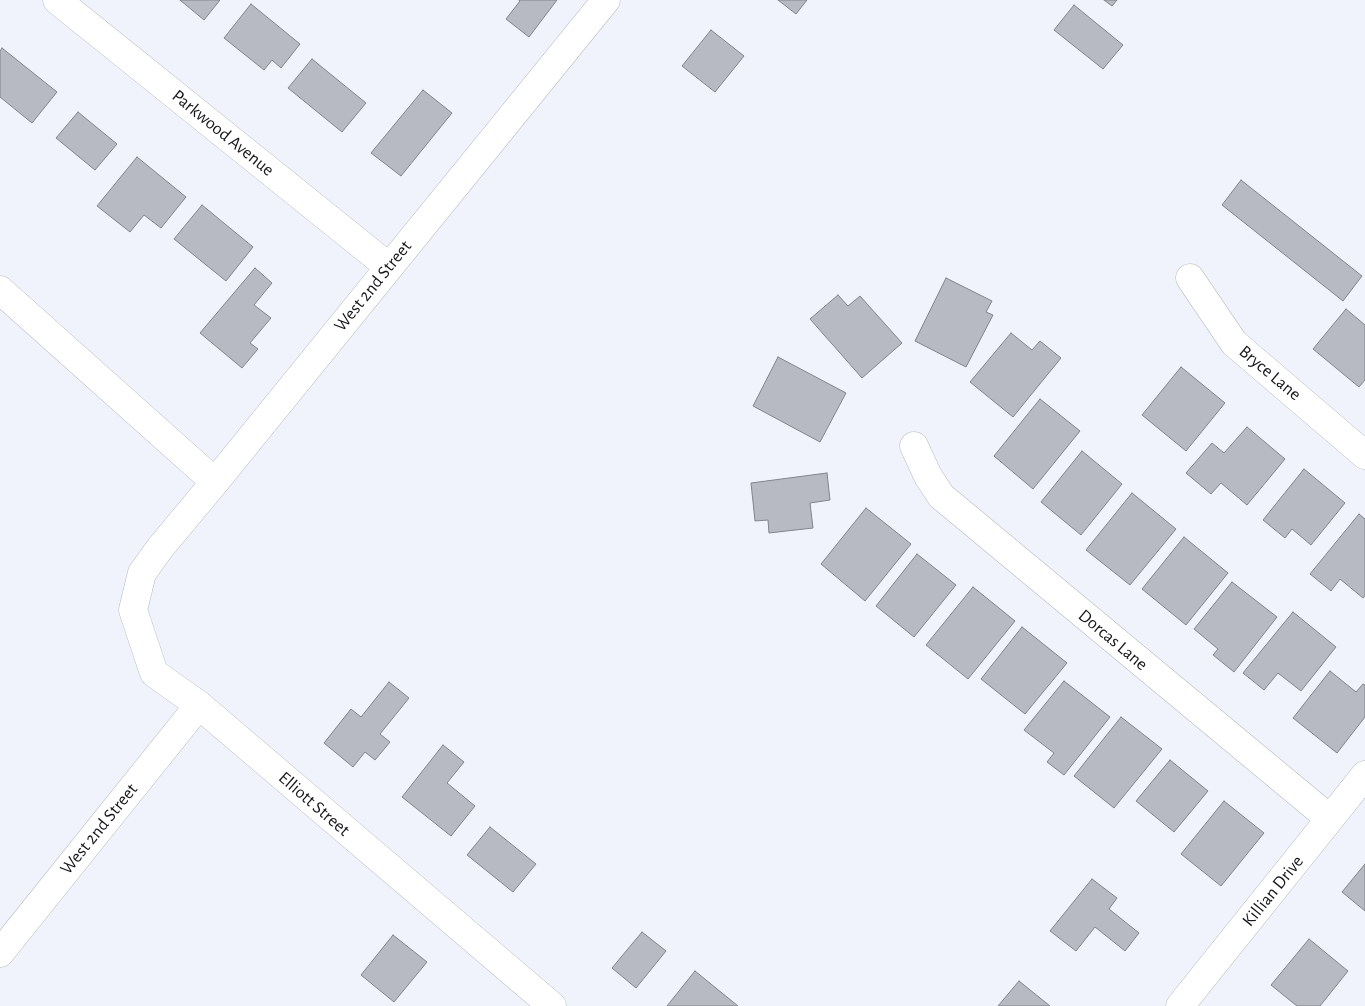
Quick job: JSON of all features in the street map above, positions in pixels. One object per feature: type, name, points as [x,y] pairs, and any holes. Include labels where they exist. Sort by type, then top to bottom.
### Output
[{"type":"street","name":"Parkwood Avenue","points":[[56,0],[389,267]]},
{"type":"street","name":"West 2nd Street","points":[[142,572],[606,0]]},
{"type":"street","name":"Bryce Lane","points":[[1190,278],[1234,343],[1365,454]]},
{"type":"street","points":[[0,290],[215,482]]},
{"type":"street","name":"Dorcas Lane","points":[[914,446],[940,496],[1330,819]]},
{"type":"street","name":"Elliott Street","points":[[142,572],[132,610],[154,673],[199,704],[552,1006]]},
{"type":"street","name":"West 2nd Street","points":[[0,953],[199,704]]},
{"type":"street","name":"Killian Drive","points":[[1184,1005],[1365,775]]},
{"type":"building","points":[[180,0],[220,0],[204,20]]},
{"type":"building","points":[[519,0],[557,0],[529,37],[506,19]]},
{"type":"building","points":[[778,0],[807,0],[796,14]]},
{"type":"building","points":[[1104,0],[1117,0],[1112,6]]},
{"type":"building","points":[[251,4],[300,44],[281,68],[272,60],[264,70],[224,38]]},
{"type":"building","points":[[1074,5],[1123,45],[1103,69],[1054,30]]},
{"type":"building","points":[[711,30],[744,56],[715,92],[682,66]]},
{"type":"building","points":[[2,48],[57,92],[32,123],[0,97],[0,51]]},
{"type":"building","points":[[312,59],[366,103],[342,132],[288,88]]},
{"type":"building","points":[[423,90],[452,113],[401,176],[371,153]]},
{"type":"building","points":[[78,112],[117,144],[95,170],[56,138]]},
{"type":"building","points":[[137,157],[186,197],[161,228],[144,215],[130,232],[97,206]]},
{"type":"building","points":[[1241,180],[1362,276],[1343,301],[1222,205]]},
{"type":"building","points":[[202,205],[253,247],[226,281],[174,239]]},
{"type":"building","points":[[255,268],[272,283],[254,305],[271,318],[250,343],[258,349],[242,368],[200,333]]},
{"type":"building","points":[[946,278],[992,301],[986,312],[993,315],[966,367],[915,341]]},
{"type":"building","points":[[838,295],[848,306],[860,296],[902,343],[862,378],[810,319]]},
{"type":"building","points":[[1346,309],[1365,325],[1365,380],[1359,387],[1313,349]]},
{"type":"building","points":[[1011,333],[1032,350],[1040,341],[1061,358],[1013,417],[970,382]]},
{"type":"building","points":[[778,357],[846,393],[820,442],[753,406]]},
{"type":"building","points":[[1181,367],[1225,403],[1186,451],[1142,415]]},
{"type":"building","points":[[1040,399],[1080,431],[1033,489],[994,456]]},
{"type":"building","points":[[1247,427],[1285,459],[1247,505],[1221,483],[1211,494],[1186,473],[1212,443],[1224,453]]},
{"type":"building","points":[[1082,451],[1122,484],[1081,535],[1041,502]]},
{"type":"building","points":[[1304,469],[1345,503],[1311,545],[1292,529],[1285,538],[1263,520]]},
{"type":"building","points":[[827,473],[830,500],[810,503],[813,528],[769,533],[768,520],[755,521],[751,483]]},
{"type":"building","points":[[1132,493],[1176,529],[1130,585],[1086,550]]},
{"type":"building","points":[[866,508],[911,544],[865,601],[821,564]]},
{"type":"building","points":[[1359,514],[1365,519],[1365,596],[1363,598],[1340,579],[1331,591],[1310,574]]},
{"type":"building","points":[[1184,537],[1228,573],[1186,625],[1142,589]]},
{"type":"building","points":[[917,554],[956,585],[914,637],[876,606]]},
{"type":"building","points":[[1232,582],[1277,617],[1234,672],[1213,655],[1218,649],[1194,629]]},
{"type":"building","points":[[973,587],[1015,621],[968,679],[926,645]]},
{"type":"building","points":[[1293,612],[1336,647],[1301,691],[1278,673],[1264,690],[1243,673]]},
{"type":"building","points":[[1022,627],[1067,663],[1025,714],[981,679]]},
{"type":"building","points":[[1330,671],[1356,692],[1363,684],[1365,685],[1365,717],[1337,753],[1293,718]]},
{"type":"building","points":[[1064,681],[1110,717],[1064,775],[1047,762],[1054,753],[1024,730]]},
{"type":"building","points":[[389,682],[409,698],[380,734],[390,742],[375,760],[365,752],[353,767],[324,743],[351,709],[361,717]]},
{"type":"building","points":[[1121,717],[1162,749],[1114,808],[1074,776]]},
{"type":"building","points":[[443,745],[464,762],[447,783],[475,806],[451,836],[402,797]]},
{"type":"building","points":[[1170,760],[1208,791],[1174,832],[1136,801]]},
{"type":"building","points":[[1224,801],[1264,833],[1221,886],[1181,854]]},
{"type":"building","points":[[490,827],[536,864],[513,892],[467,855]]},
{"type":"building","points":[[1365,864],[1365,911],[1342,892]]},
{"type":"building","points":[[1092,879],[1117,898],[1109,909],[1139,933],[1125,951],[1095,927],[1076,951],[1050,931]]},
{"type":"building","points":[[642,932],[666,951],[636,988],[612,968]]},
{"type":"building","points":[[393,935],[427,962],[394,1002],[361,975]]},
{"type":"building","points":[[1309,939],[1348,971],[1320,1006],[1297,1006],[1271,985]]},
{"type":"building","points":[[695,971],[738,1006],[667,1006]]},
{"type":"building","points":[[1019,981],[1050,1006],[998,1006]]}]
